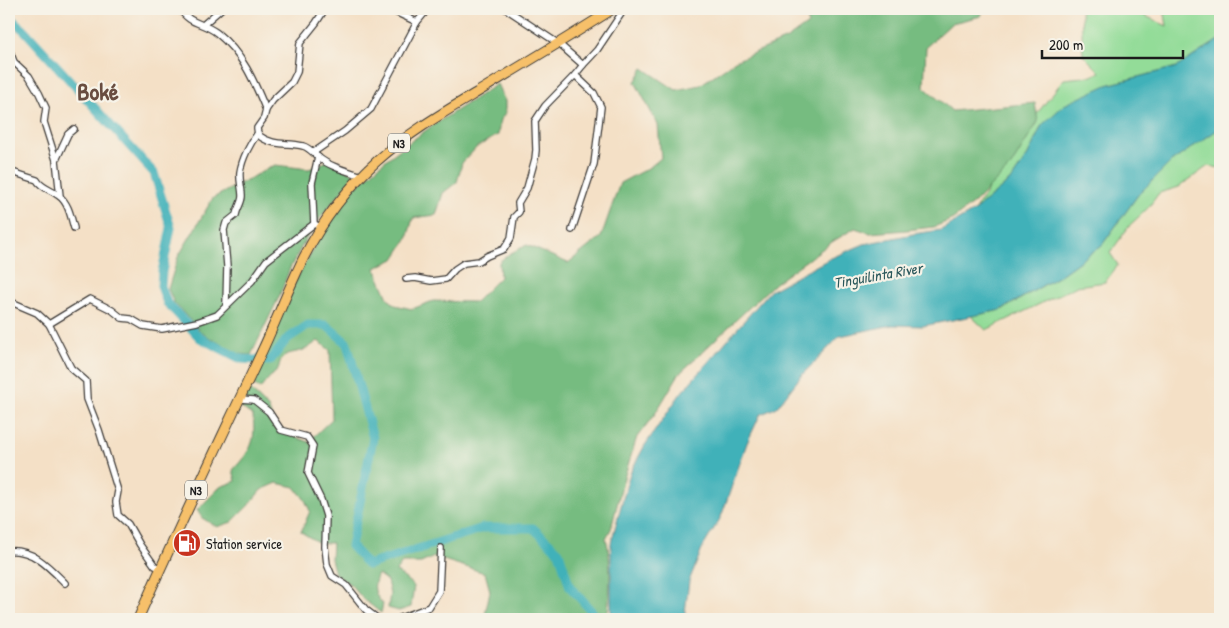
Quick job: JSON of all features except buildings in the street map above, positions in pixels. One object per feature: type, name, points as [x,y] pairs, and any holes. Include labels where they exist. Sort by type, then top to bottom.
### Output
[{"type":"highway","name":"N3","points":[[138,619],[318,226],[362,176],[402,140],[426,123],[559,44],[613,9]]},
{"type":"street","points":[[180,9],[193,22],[204,24],[217,33],[240,55],[266,110]]},
{"type":"street","points":[[204,24],[220,9]]},
{"type":"street","points":[[325,9],[300,43],[297,72],[292,82],[273,100],[266,110],[264,118],[257,128],[258,135],[273,144],[301,146],[336,167],[362,176]]},
{"type":"street","points":[[388,9],[417,22]]},
{"type":"street","points":[[49,324],[90,298],[122,318],[131,319],[143,326],[162,328],[197,322],[217,315],[252,280],[266,261],[318,226],[312,183],[316,154],[371,108],[417,22],[428,9]]},
{"type":"street","points":[[506,9],[559,44],[583,65]]},
{"type":"street","points":[[406,279],[415,278],[431,281],[446,279],[464,263],[478,261],[504,249],[511,238],[514,217],[519,212],[518,203],[527,188],[535,159],[535,121],[546,106],[597,50],[621,14],[622,9]]},
{"type":"street","points":[[9,49],[14,62],[29,76],[46,108],[44,122],[56,160],[60,196]]},
{"type":"street","points":[[572,230],[594,164],[601,107],[594,93],[575,75]]},
{"type":"street","points":[[56,160],[68,134],[74,130]]},
{"type":"street","points":[[226,305],[227,266],[224,230],[226,223],[236,215],[241,203],[240,171],[251,142],[258,133]]},
{"type":"street","points":[[9,171],[37,180],[40,185],[60,196],[67,205],[74,228]]},
{"type":"street","points":[[9,301],[37,313],[49,324],[71,368],[86,380],[87,399],[100,430],[118,491],[116,502],[118,515],[128,524],[155,566],[161,568]]},
{"type":"street","points":[[240,399],[254,400],[269,412],[281,430],[308,437],[313,446],[308,473],[321,500],[326,516],[326,564],[332,576],[346,585],[366,610],[378,619]]},
{"type":"street","points":[[398,619],[429,607],[439,591],[441,548]]},
{"type":"street","points":[[9,551],[25,552],[34,556],[65,583]]},
{"type":"green space","points":[[806,9],[984,9],[981,16],[952,23],[926,47],[924,87],[952,111],[1035,103],[1038,122],[1011,166],[975,202],[953,219],[934,227],[906,230],[870,233],[855,228],[775,283],[679,374],[655,414],[637,437],[623,481],[611,529],[606,538],[610,567],[607,619],[484,619],[490,591],[485,573],[434,557],[421,563],[402,563],[396,571],[414,586],[411,607],[399,611],[388,608],[390,594],[387,581],[378,574],[375,587],[376,594],[383,604],[381,613],[363,599],[351,585],[335,574],[331,559],[332,543],[319,543],[301,532],[310,511],[305,500],[295,487],[277,483],[261,490],[232,522],[217,527],[202,518],[197,510],[220,487],[236,481],[233,470],[251,446],[254,433],[253,416],[238,405],[247,387],[268,407],[276,427],[292,436],[309,442],[315,448],[312,438],[332,419],[330,350],[318,341],[304,350],[286,355],[278,370],[260,389],[252,383],[254,363],[329,220],[354,188],[387,159],[429,128],[497,84],[505,101],[505,114],[500,120],[498,135],[477,147],[462,163],[457,182],[443,193],[436,215],[413,218],[407,239],[394,259],[375,268],[388,298],[395,305],[412,309],[433,301],[475,302],[500,277],[499,262],[509,254],[527,245],[568,263],[601,237],[620,183],[650,167],[661,158],[658,125],[635,82],[643,68],[676,90],[700,85],[735,61],[787,39],[808,24]]},
{"type":"green space","points":[[1081,9],[1136,9],[1139,13],[1167,26],[1164,9],[1220,9],[1220,39],[1177,67],[1107,85],[1042,125],[1028,155],[1012,179],[974,211],[1039,111],[1064,79],[1092,76],[1100,72],[1083,55]]},
{"type":"green space","points":[[1220,128],[1220,168],[1208,166],[1179,187],[1159,193],[1148,208],[1130,225],[1110,253],[1118,265],[1105,282],[1077,286],[986,330],[971,316],[1002,310],[1059,276],[1102,245],[1138,195],[1171,162]]},
{"type":"green space","points":[[330,160],[355,175],[312,228],[290,268],[279,297],[251,355],[239,354],[203,334],[174,303],[168,289],[178,257],[213,198],[275,165],[309,169]]},
{"type":"water","name":"Tinguilinta River","points":[[1220,39],[1220,128],[1171,162],[1138,195],[1102,245],[1059,276],[1001,310],[923,326],[892,325],[840,336],[801,376],[777,407],[760,415],[747,443],[721,517],[703,547],[689,581],[685,612],[687,619],[611,619],[611,543],[630,473],[645,445],[681,393],[770,291],[829,259],[864,244],[941,230],[974,211],[1012,179],[1028,155],[1042,125],[1064,105],[1107,85],[1177,67]]},
{"type":"waterway","points":[[9,17],[24,30],[154,173],[171,228],[161,286],[167,303],[200,338],[241,359],[270,361],[287,339],[308,325],[326,325],[347,343],[373,438],[351,546],[368,565],[483,528],[533,528],[559,552],[570,587],[595,615],[610,619]]},
{"type":"place","name":"Station service","points":[[187,543]]},
{"type":"district","name":"Boké","points":[[98,91]]}]
